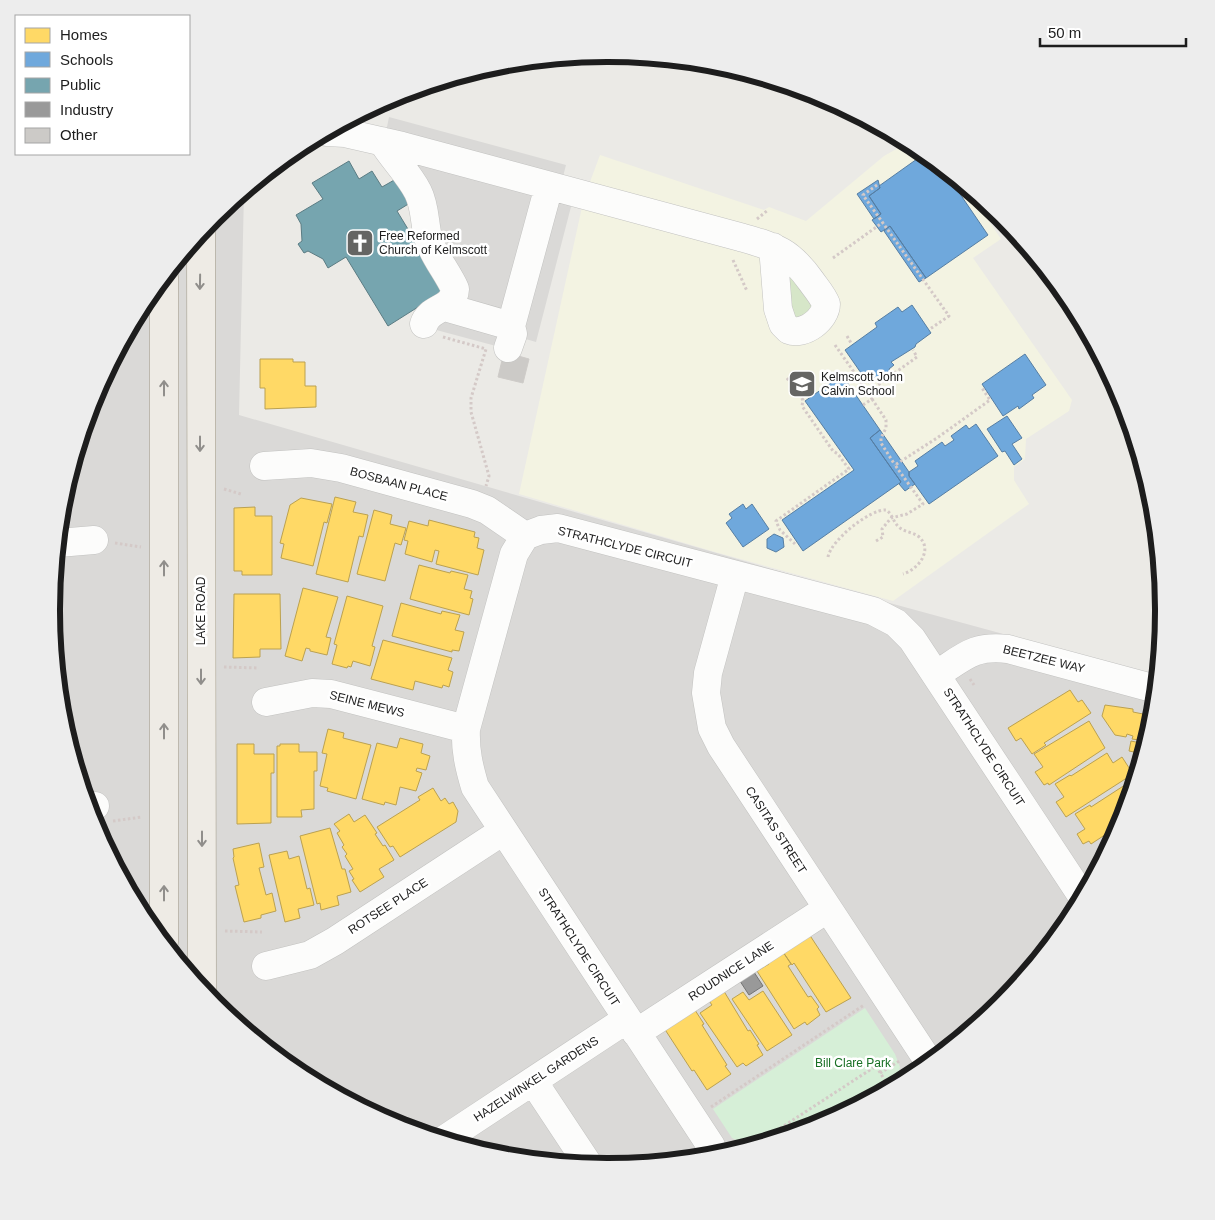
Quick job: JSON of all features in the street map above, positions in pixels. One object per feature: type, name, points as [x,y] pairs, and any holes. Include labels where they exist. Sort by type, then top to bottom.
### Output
[{"type":"main road","name":"LAKE ROAD","points":[[201,244],[202,977]]},
{"type":"main road","points":[[164,289],[164,931]]},
{"type":"street","points":[[340,133],[382,141],[773,247]]},
{"type":"street","points":[[382,141],[407,174],[419,195],[423,204],[428,238],[455,289],[453,299],[445,307],[428,316],[429,330]]},
{"type":"street","points":[[445,307],[510,337],[549,186]]},
{"type":"street","name":"BOSBAAN PLACE","points":[[264,466],[311,464],[341,468],[487,510],[525,536]]},
{"type":"street","name":"STRATHCLYDE CIRCUIT","points":[[713,1147],[475,787],[468,765],[465,746],[466,729],[514,554],[525,536],[540,530],[558,528],[873,611],[896,623],[909,636],[936,675],[1078,890]]},
{"type":"street","points":[[65,542],[94,540]]},
{"type":"street","name":"CASITAS STREET","points":[[735,575],[708,673],[706,693],[712,728],[721,746],[925,1056]]},
{"type":"street","name":"BEETZEE WAY","points":[[936,675],[974,650],[990,647],[1008,649],[1149,687]]},
{"type":"street","name":"SEINE MEWS","points":[[266,702],[312,693],[331,694],[466,729]]},
{"type":"street","name":"ROTSEE PLACE","points":[[266,966],[310,955],[335,941],[503,830]]},
{"type":"street","name":"ROUDNICE LANE","points":[[631,1026],[827,909]]},
{"type":"street","name":"HAZELWINKEL GARDENS","points":[[452,1134],[533,1081],[631,1026]]},
{"type":"street","points":[[533,1081],[583,1157]]},
{"type":"path","points":[[877,185],[863,195],[949,316],[930,329]]},
{"type":"path","points":[[833,258],[882,223]]},
{"type":"path","points":[[731,257],[738,268],[747,291]]},
{"type":"path","points":[[429,330],[486,349],[470,402],[471,412],[489,476],[484,492]]},
{"type":"path","points":[[847,336],[851,342]]},
{"type":"path","points":[[835,345],[886,420],[886,428],[881,438],[881,443],[923,504],[906,514],[893,518],[882,528],[883,537],[876,541]]},
{"type":"path","points":[[868,392],[918,357],[913,350]]},
{"type":"path","points":[[787,378],[803,400],[802,406],[849,469],[776,521],[780,530],[794,544]]},
{"type":"path","points":[[895,464],[990,400],[982,388]]},
{"type":"path","points":[[863,405],[872,399]]},
{"type":"path","points":[[217,486],[241,494]]},
{"type":"path","points":[[828,556],[830,550],[842,536],[870,515],[886,510],[898,527],[918,536],[925,547],[925,554],[918,566],[903,574]]},
{"type":"path","points":[[94,540],[149,548]]},
{"type":"path","points":[[217,666],[259,668]]},
{"type":"path","points":[[98,811],[113,821],[150,816]]},
{"type":"path","points":[[216,931],[262,932]]},
{"type":"path","points":[[708,1108],[868,1003]]},
{"type":"path","points":[[880,1073],[902,1060]]},
{"type":"path","points":[[785,1127],[876,1066],[885,1081]]},
{"type":"shaded area","points":[[389,117],[566,165],[558,196],[573,199],[536,342],[519,337],[515,351],[414,324],[450,292],[386,132]]},
{"type":"shaded area","name":"Kelmscott John Calvin School","points":[[899,147],[941,176],[982,211],[1001,239],[973,258],[1072,400],[1069,411],[1026,439],[1025,459],[1014,467],[1014,480],[1029,504],[893,601],[715,552],[519,494],[584,198],[600,155],[764,210],[769,207],[806,221],[884,156]]},
{"type":"shaded area","points":[[244,201],[239,415],[886,602],[1151,674],[1136,752],[1126,786],[1099,852],[1063,914],[1019,971],[968,1022],[912,1065],[850,1101],[817,1116],[749,1139],[679,1153],[608,1158],[536,1153],[501,1147],[466,1139],[398,1116],[365,1101],[303,1065],[247,1022],[220,997],[173,943],[152,914],[116,852],[89,786],[79,752],[71,717],[61,646],[61,574],[71,503],[89,434],[102,400],[133,336],[152,306],[196,249]]},
{"type":"green space","points":[[791,269],[814,310],[795,320],[782,272]]},
{"type":"green space","name":"Bill Clare Park","points":[[865,1008],[895,1054],[900,1067],[898,1073],[850,1101],[817,1116],[739,1141],[732,1138],[713,1109]]},
{"type":"building: Homes","points":[[260,359],[293,359],[293,362],[305,362],[305,386],[316,386],[316,407],[265,409],[265,388],[260,388]]},
{"type":"building: Homes","points":[[335,497],[356,502],[353,512],[368,515],[363,537],[359,536],[348,582],[316,574]]},
{"type":"building: Homes","points":[[301,498],[332,504],[327,523],[324,522],[313,566],[281,558],[284,544],[280,543],[290,505]]},
{"type":"building: Homes","points":[[255,507],[255,516],[272,516],[272,575],[242,575],[242,571],[234,571],[234,508]]},
{"type":"building: Homes","points":[[374,510],[392,515],[390,524],[406,528],[401,545],[395,543],[385,581],[357,574]]},
{"type":"building: Homes","points":[[429,520],[475,532],[474,537],[479,538],[477,548],[484,550],[478,575],[436,564],[439,551],[435,550],[432,562],[405,554],[408,541],[404,540],[409,521],[428,526]]},
{"type":"building: Homes","points":[[419,565],[450,573],[451,571],[468,575],[464,589],[472,591],[470,598],[473,599],[469,615],[410,599]]},
{"type":"building: Homes","points":[[303,588],[338,597],[326,637],[331,638],[327,655],[310,651],[310,649],[306,648],[302,661],[285,656]]},
{"type":"building: Homes","points":[[234,594],[280,594],[281,649],[260,649],[260,657],[233,658]]},
{"type":"building: Homes","points":[[347,596],[383,606],[372,646],[375,647],[370,666],[353,661],[351,667],[348,666],[347,668],[332,664],[337,645],[334,644]]},
{"type":"building: Homes","points":[[401,603],[441,614],[442,611],[460,615],[455,630],[464,632],[459,651],[452,650],[452,652],[392,636]]},
{"type":"building: Homes","points":[[383,640],[452,658],[448,670],[453,672],[449,687],[443,685],[442,688],[415,681],[413,690],[371,679]]},
{"type":"building: Homes","points":[[1070,690],[1078,702],[1082,700],[1091,713],[1044,743],[1046,745],[1032,754],[1021,738],[1016,741],[1008,728]]},
{"type":"building: Homes","points":[[1105,705],[1133,709],[1133,712],[1144,714],[1139,740],[1132,739],[1133,736],[1127,734],[1126,737],[1115,735],[1102,716]]},
{"type":"building: Homes","points":[[1089,721],[1105,748],[1049,785],[1048,783],[1044,785],[1035,772],[1043,767],[1034,754]]},
{"type":"building: Homes","points":[[328,729],[344,733],[343,738],[371,745],[356,799],[327,791],[328,788],[320,786],[327,754],[322,753]]},
{"type":"building: Homes","points":[[400,738],[423,744],[421,753],[430,756],[426,770],[417,768],[416,771],[422,773],[416,791],[400,787],[396,805],[385,802],[384,805],[362,799],[377,743],[397,748]]},
{"type":"building: Homes","points":[[1131,741],[1138,743],[1134,758],[1134,752],[1129,751]]},
{"type":"building: Homes","points":[[237,744],[254,744],[254,754],[274,754],[274,773],[271,773],[271,823],[237,824]]},
{"type":"building: Homes","points":[[280,744],[299,744],[299,752],[317,752],[317,771],[314,771],[314,809],[301,810],[302,817],[277,817],[277,746],[280,746]]},
{"type":"building: Homes","points":[[1107,753],[1113,763],[1122,757],[1131,770],[1129,777],[1066,817],[1056,802],[1064,797],[1055,784]]},
{"type":"building: Homes","points":[[1127,784],[1107,833],[1091,844],[1089,841],[1083,844],[1077,834],[1085,829],[1075,814],[1090,805],[1091,807]]},
{"type":"building: Homes","points":[[433,788],[441,801],[445,798],[449,804],[453,802],[458,811],[456,822],[400,857],[393,846],[390,847],[377,827],[420,800],[418,797]]},
{"type":"building: Homes","points":[[349,814],[354,822],[365,815],[377,833],[375,834],[383,846],[385,845],[394,860],[379,869],[384,877],[360,892],[352,880],[354,879],[349,871],[353,869],[345,856],[347,854],[342,847],[344,845],[337,833],[340,831],[334,824]]},
{"type":"building: Homes","points":[[330,828],[351,892],[337,896],[339,905],[321,910],[320,903],[317,904],[300,836]]},
{"type":"building: Homes","points":[[259,843],[264,867],[259,868],[266,895],[272,893],[276,911],[261,915],[261,918],[244,922],[235,886],[239,885],[233,849]]},
{"type":"building: Homes","points":[[287,851],[289,859],[299,856],[307,889],[310,888],[314,905],[298,909],[300,918],[285,922],[269,855]]},
{"type":"building: Homes","points":[[809,934],[851,998],[826,1012],[794,963],[792,965],[781,949]]},
{"type":"building: Homes","points":[[781,949],[791,964],[788,966],[808,997],[811,996],[819,1007],[817,1009],[820,1015],[807,1025],[805,1022],[794,1029],[757,971],[769,964],[765,959]]},
{"type":"building: Homes","points":[[722,988],[748,1031],[750,1030],[759,1044],[757,1045],[763,1055],[746,1066],[743,1063],[737,1067],[700,1013],[712,1005],[707,998]]},
{"type":"building: Homes","points":[[763,991],[792,1035],[767,1051],[732,999],[743,992],[749,1000]]},
{"type":"building: Homes","points":[[693,1007],[731,1074],[707,1090],[664,1028]]},
{"type":"building: Schools","points":[[917,159],[956,188],[988,235],[926,278],[890,226],[881,232],[872,220],[881,214],[869,196],[880,188],[879,186]]},
{"type":"building: Schools","points":[[878,180],[880,188],[869,196],[881,214],[874,219],[857,194]]},
{"type":"building: Schools","points":[[890,226],[926,278],[919,282],[884,231]]},
{"type":"building: Schools","points":[[912,305],[931,333],[916,344],[915,347],[891,362],[894,365],[885,375],[884,372],[868,383],[845,350],[877,327],[875,323],[898,307],[902,312]]},
{"type":"building: Schools","points":[[1025,354],[1046,385],[1032,395],[1034,398],[1019,409],[1018,406],[1003,416],[982,384]]},
{"type":"building: Schools","points":[[842,375],[880,430],[870,438],[901,482],[803,551],[782,520],[854,470],[805,401]]},
{"type":"building: Schools","points":[[1007,416],[1022,438],[1012,444],[1022,459],[1014,465],[1005,451],[1002,452],[987,429]]},
{"type":"building: Schools","points":[[976,424],[998,456],[929,504],[909,476],[909,472],[918,466],[915,461],[942,442],[945,446],[954,440],[951,436],[966,425],[969,429]]},
{"type":"building: Schools","points":[[880,430],[915,484],[905,491],[899,484],[901,482],[870,438]]},
{"type":"building: Schools","points":[[743,504],[746,509],[752,504],[769,529],[743,547],[726,523],[732,518],[729,514]]},
{"type":"building: Schools","points":[[774,534],[783,538],[784,547],[776,552],[767,548],[767,539]]},
{"type":"building: Public","name":"Free Reformed Church of Kelmscott","points":[[349,161],[359,179],[372,171],[382,187],[396,179],[410,203],[397,211],[445,290],[388,326],[346,257],[328,268],[323,259],[308,251],[304,253],[298,244],[302,241],[301,224],[296,215],[323,199],[312,183]]},
{"type":"building: Industry","points":[[752,969],[763,986],[749,995],[738,978]]},
{"type":"building: Other","points":[[504,352],[529,359],[523,383],[498,377]]},
{"type":"place","name":"Free Reformed Church of Kelmscott","points":[[360,243]]},
{"type":"place","name":"Kelmscott John Calvin School","points":[[802,384]]}]
